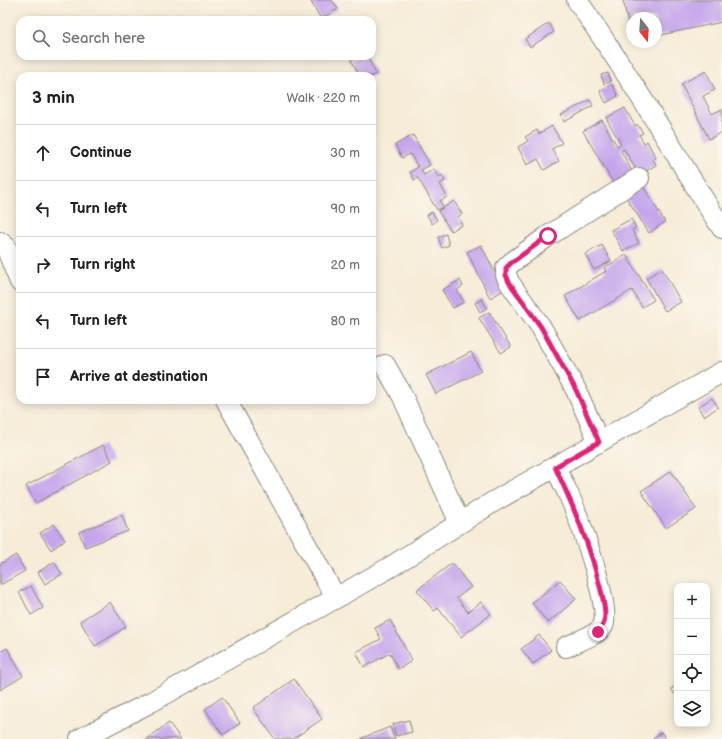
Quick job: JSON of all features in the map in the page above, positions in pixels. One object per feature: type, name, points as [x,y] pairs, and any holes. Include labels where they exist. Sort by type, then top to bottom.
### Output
[{"type":"street","points":[[583,2],[627,76],[722,228]]},
{"type":"street","points":[[599,442],[576,390],[541,327],[509,282],[506,275],[506,268],[548,236],[639,178]]},
{"type":"street","points":[[9,243],[16,268]]},
{"type":"street","points":[[385,365],[402,395],[460,523]]},
{"type":"street","points":[[80,739],[151,702],[392,566],[493,502],[722,372]]},
{"type":"street","points":[[228,404],[336,598]]},
{"type":"street","points":[[555,467],[571,501],[595,566],[605,616],[603,626],[598,632],[566,647]]},
{"type":"building","points":[[310,0],[332,0],[338,9],[326,16],[319,16]]},
{"type":"building","points":[[623,0],[722,0],[722,22],[662,35],[662,12],[626,12],[626,14]]},
{"type":"building","points":[[549,23],[554,32],[530,47],[525,39]]},
{"type":"building","points":[[351,60],[369,60],[375,72],[358,72]]},
{"type":"building","points":[[706,71],[715,90],[703,96],[712,114],[722,109],[722,132],[709,139],[681,84]]},
{"type":"building","points":[[608,73],[611,82],[604,84],[601,75]]},
{"type":"building","points":[[612,84],[618,96],[606,103],[600,91]]},
{"type":"building","points":[[590,100],[593,106],[564,122],[561,115]]},
{"type":"building","points":[[625,108],[635,126],[637,124],[643,133],[639,135],[644,143],[647,141],[656,158],[653,159],[656,165],[639,175],[624,149],[621,151],[635,177],[616,188],[583,131],[602,120],[617,146],[621,144],[606,118]]},
{"type":"building","points":[[552,126],[562,143],[552,149],[559,161],[544,170],[538,159],[527,165],[518,147],[528,141],[525,137],[537,130],[539,134]]},
{"type":"building","points":[[413,135],[430,165],[421,170],[424,175],[434,169],[438,177],[442,175],[445,181],[440,184],[447,197],[440,201],[443,207],[437,210],[418,178],[414,180],[410,172],[418,167],[410,154],[402,158],[395,145]]},
{"type":"building","points":[[641,183],[665,222],[649,233],[624,194]]},
{"type":"building","points":[[454,201],[462,214],[458,217],[462,225],[451,231],[438,211]]},
{"type":"building","points":[[432,212],[437,220],[432,224],[427,215]]},
{"type":"building","points":[[631,219],[636,228],[632,230],[639,243],[623,251],[611,230]]},
{"type":"building","points":[[446,234],[449,245],[442,248],[438,237]]},
{"type":"building","points":[[481,245],[504,290],[490,298],[467,252]]},
{"type":"building","points":[[602,245],[611,261],[594,270],[585,254]]},
{"type":"building","points":[[626,255],[654,300],[642,307],[632,290],[580,321],[565,296],[606,271],[604,268]]},
{"type":"building","points":[[662,269],[681,302],[665,311],[646,278]]},
{"type":"building","points":[[460,280],[463,286],[457,290],[464,302],[453,308],[442,290]]},
{"type":"building","points":[[482,299],[487,308],[480,312],[475,303]]},
{"type":"building","points":[[489,312],[511,347],[501,353],[479,318]]},
{"type":"building","points":[[471,352],[481,371],[436,394],[426,375]]},
{"type":"building","points":[[712,398],[718,407],[704,417],[698,407]]},
{"type":"building","points":[[103,445],[112,461],[36,503],[26,486]]},
{"type":"building","points":[[671,471],[696,509],[666,528],[641,491]]},
{"type":"building","points":[[122,515],[128,531],[85,547],[79,532]]},
{"type":"building","points":[[54,524],[65,540],[51,550],[40,533]]},
{"type":"building","points":[[16,555],[25,571],[0,585],[0,564]]},
{"type":"building","points":[[54,562],[62,574],[45,584],[38,572]]},
{"type":"building","points":[[452,563],[471,587],[457,598],[468,612],[481,602],[491,614],[461,637],[438,608],[434,611],[417,590]]},
{"type":"building","points":[[560,580],[576,599],[548,623],[532,603]]},
{"type":"building","points":[[31,586],[43,608],[31,615],[19,592]]},
{"type":"building","points":[[110,602],[126,627],[95,646],[80,621]]},
{"type":"building","points":[[390,620],[412,661],[398,669],[390,653],[364,667],[356,652],[381,639],[375,628]]},
{"type":"building","points":[[539,635],[551,650],[533,664],[521,649]]},
{"type":"building","points":[[7,648],[23,676],[0,690],[0,652]]},
{"type":"building","points":[[294,679],[322,719],[293,739],[275,739],[253,708]]},
{"type":"building","points":[[222,697],[240,723],[223,735],[205,709]]},
{"type":"building","points":[[409,720],[412,732],[396,736],[393,724]]},
{"type":"building","points":[[169,723],[181,739],[146,739]]},
{"type":"building","points":[[390,727],[395,739],[362,739],[362,738]]},
{"type":"building","points":[[661,732],[666,739],[653,739]]},
{"type":"route","points":[[548,236],[511,263],[506,268],[506,275],[509,282],[517,291],[541,327],[576,390],[599,442],[555,467],[571,501],[595,566],[605,616],[603,626],[598,632]]}]
